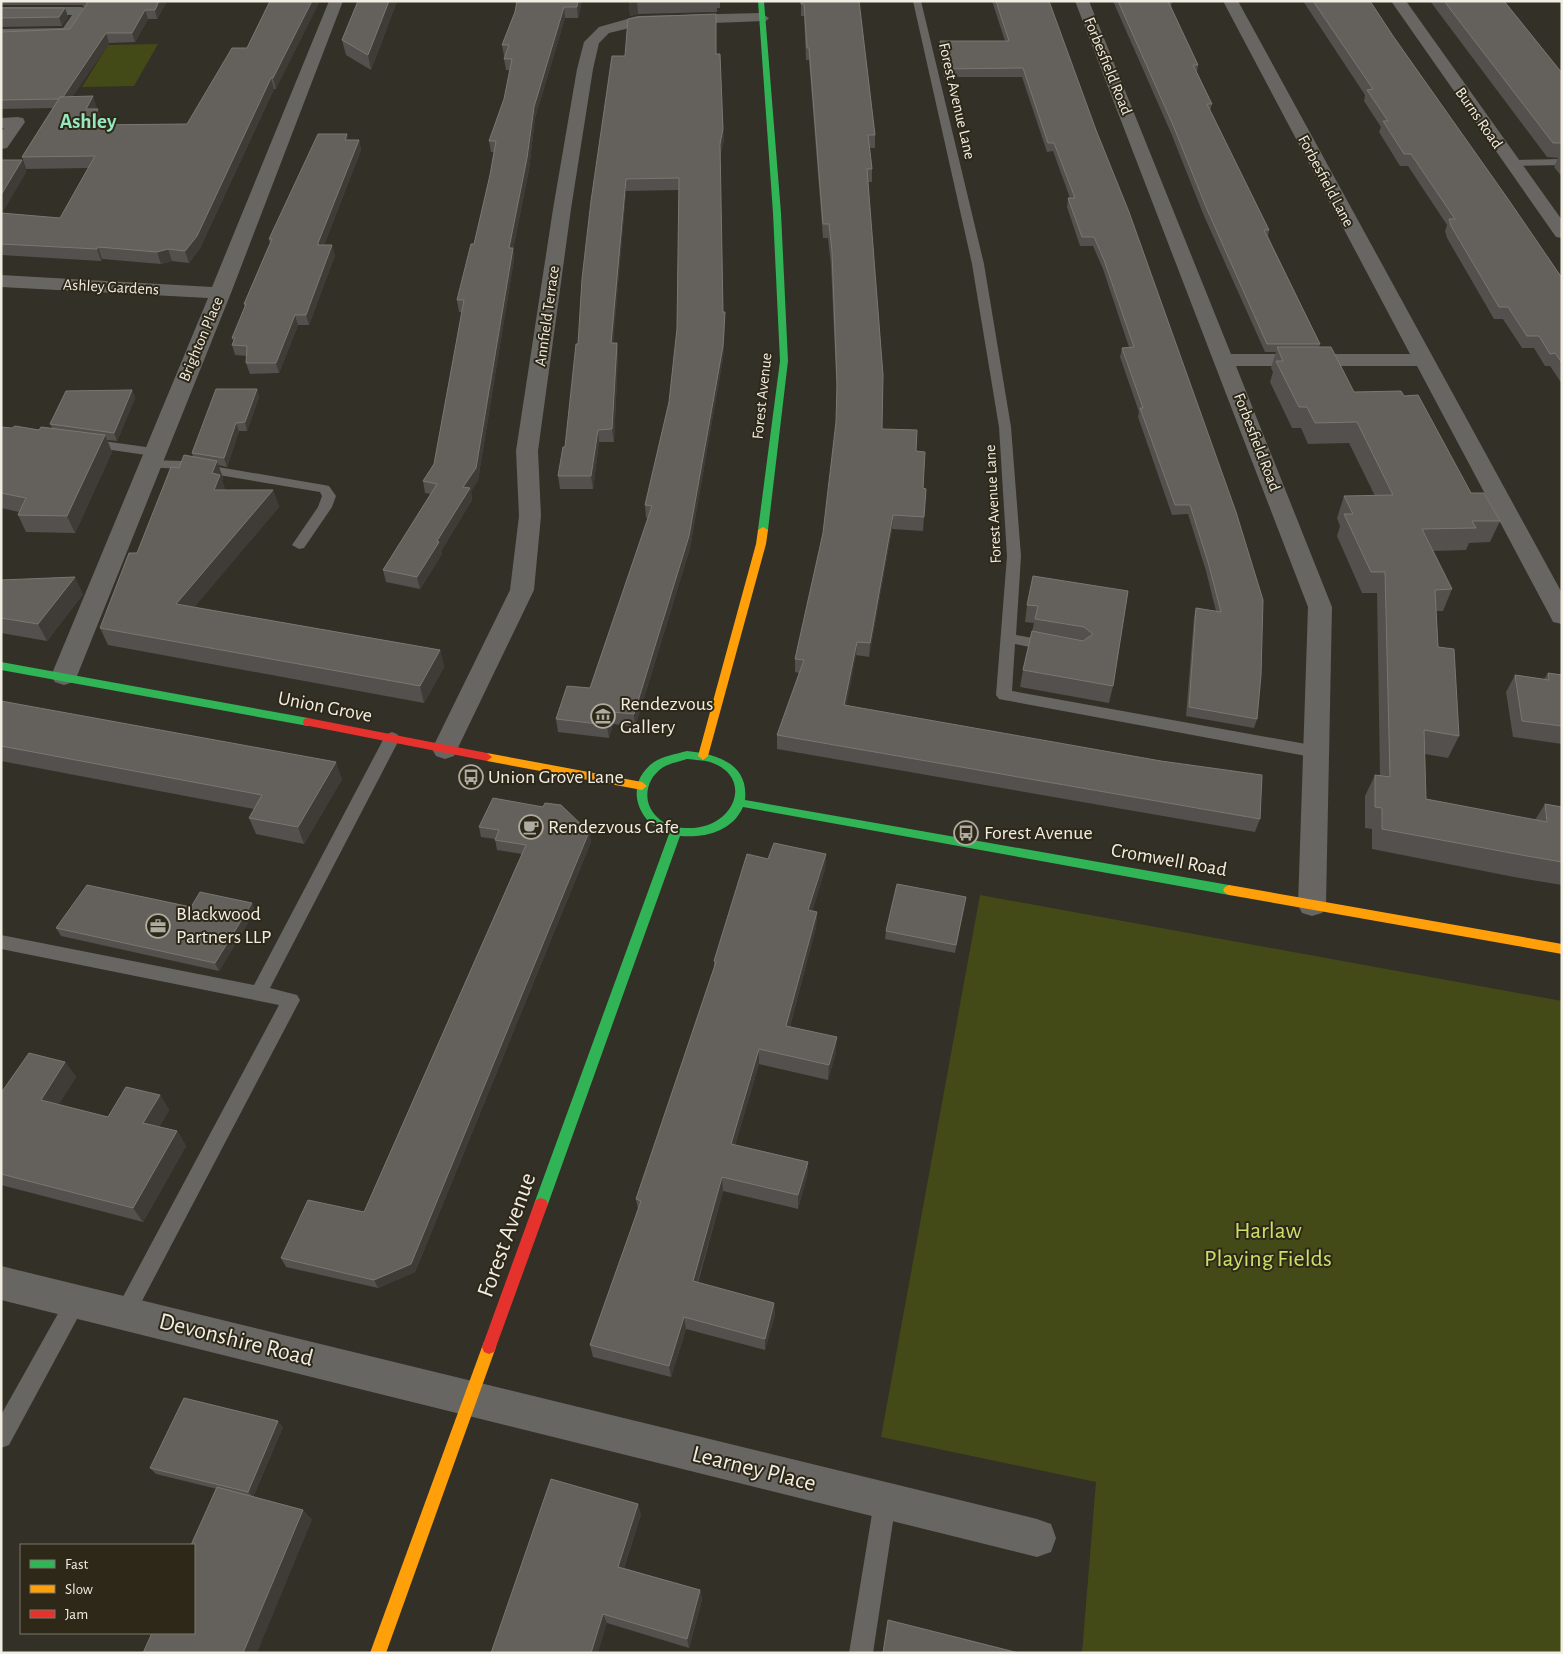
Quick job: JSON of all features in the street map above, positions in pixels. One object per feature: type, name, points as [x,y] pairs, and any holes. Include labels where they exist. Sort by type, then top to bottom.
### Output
[{"type":"street","name":"Brighton Place","points":[[64,676],[151,458],[221,293],[336,1]]},
{"type":"street","name":"Forbesfield Road","points":[[1082,1],[1320,607],[1312,905]]},
{"type":"street","name":"Forbesfield Lane","points":[[1230,1],[1422,360],[1562,616]]},
{"type":"street","name":"Burns Road","points":[[1398,1],[1562,233]]},
{"type":"street","name":"Annfield Terrace","points":[[445,749],[486,668],[522,590],[530,516],[528,451],[562,209],[585,69],[592,42],[604,30],[638,21],[761,10]]},
{"type":"street","name":"Forest Avenue","points":[[703,756],[761,544],[784,361],[777,213],[761,10]]},
{"type":"street","points":[[1,11],[82,11],[68,33],[1,34]]},
{"type":"street","points":[[1,123],[17,122],[1,144]]},
{"type":"street","name":"Ashley Gardens","points":[[1,281],[221,293]]},
{"type":"street","points":[[1224,360],[1422,360]]},
{"type":"street","name":"Union Grove","points":[[1,666],[64,676],[642,786]]},
{"type":"street","points":[[687,755],[703,756],[718,760],[731,768],[740,778],[743,790],[741,803],[734,814],[723,824],[709,830],[692,833],[662,827],[651,818],[643,808],[640,797],[642,786],[648,774],[658,765],[687,755]]},
{"type":"street","name":"Cromwell Road","points":[[741,803],[1562,949]]},
{"type":"street","name":"Forest Avenue","points":[[378,1653],[676,831]]},
{"type":"street","name":"Devonshire Road","points":[[1,1283],[471,1397]]},
{"type":"street","name":"Learney Place","points":[[471,1397],[885,1502],[1037,1538]]},
{"type":"lane","name":"Forest Avenue Lane","points":[[917,1],[978,264],[1005,427],[1014,556],[1004,695],[1317,752]]},
{"type":"lane","points":[[1511,163],[1562,162]]},
{"type":"lane","points":[[80,442],[183,466],[324,489],[329,496],[325,507],[299,545]]},
{"type":"lane","points":[[1008,638],[1062,648]]},
{"type":"lane","points":[[258,994],[392,738]]},
{"type":"lane","points":[[1,942],[291,1000],[125,1313]]},
{"type":"lane","points":[[1,1437],[76,1301]]},
{"type":"lane","points":[[861,1653],[885,1502]]},
{"type":"green space","points":[[158,44],[134,86],[82,87],[108,45]]},
{"type":"green space","name":"Harlaw Playing Fields","points":[[980,895],[1562,1001],[1562,1653],[1082,1653],[1096,1482],[881,1437]]},
{"type":"building","points":[[87,1],[159,1],[155,10],[145,10],[132,33],[106,33],[63,97],[59,99],[1,100],[1,32],[70,29]]},
{"type":"building","points":[[270,1],[312,1],[273,78],[271,78],[197,236],[185,251],[168,249],[157,252],[98,247],[97,249],[1,244],[1,213],[60,218],[95,156],[22,157],[60,97],[93,96],[86,109],[98,109],[90,125],[187,124],[232,48],[247,48]]},
{"type":"building","points":[[358,1],[389,1],[368,55],[342,40]]},
{"type":"building","points":[[517,1],[578,1],[577,7],[564,7],[534,107],[527,158],[509,248],[513,248],[476,468],[463,487],[470,488],[417,577],[383,570],[437,484],[423,481],[434,464],[464,300],[457,300],[471,244],[474,244],[490,175],[496,141],[489,141],[504,99],[512,59],[504,59],[509,45],[502,45],[515,12]]},
{"type":"building","points":[[801,1],[859,1],[875,135],[868,135],[872,169],[867,169],[883,375],[882,429],[917,430],[916,451],[925,452],[923,488],[926,489],[924,517],[893,515],[870,643],[857,642],[844,705],[1161,761],[1262,775],[1260,819],[777,735],[804,660],[795,659],[823,533],[836,422],[837,384],[832,251],[829,224],[823,224],[809,48],[807,48],[804,4],[801,4]]},
{"type":"building","points":[[996,1],[1049,1],[1096,130],[1129,212],[1236,512],[1263,600],[1261,675],[1257,719],[1189,707],[1196,608],[1221,612],[1190,505],[1175,505],[1140,408],[1143,408],[1122,348],[1134,347],[1104,260],[1094,237],[1082,237],[1068,198],[1075,198],[1054,143],[1048,143],[1023,68],[945,69],[940,41],[1009,41]]},
{"type":"building","points":[[1118,1],[1168,1],[1198,65],[1193,65],[1212,104],[1207,104],[1269,230],[1264,230],[1320,344],[1267,344]]},
{"type":"building","points":[[1313,1],[1370,1],[1508,199],[1562,278],[1562,363],[1555,353],[1550,354],[1539,336],[1527,336],[1508,307],[1499,307],[1451,226],[1449,219],[1455,219],[1411,154],[1404,154],[1383,121],[1388,121],[1367,90],[1373,89]]},
{"type":"building","points":[[1444,1],[1504,1],[1562,73],[1562,143],[1553,143]]},
{"type":"building","points":[[1,8],[65,8],[59,17],[1,18]]},
{"type":"building","points":[[716,14],[716,54],[720,54],[723,129],[720,144],[723,312],[725,312],[723,346],[689,536],[634,714],[611,712],[607,725],[556,719],[567,686],[590,688],[652,506],[645,505],[669,402],[677,329],[679,178],[626,179],[611,343],[617,343],[612,429],[598,430],[591,476],[558,476],[563,447],[565,447],[576,344],[578,344],[582,279],[591,201],[612,56],[625,56],[628,19]]},
{"type":"building","points":[[318,134],[347,134],[345,140],[359,140],[318,243],[318,245],[332,245],[306,315],[295,315],[276,363],[246,363],[247,346],[232,345],[235,338],[232,338],[246,304],[244,304],[272,239],[269,239]]},
{"type":"building","points":[[1,160],[22,160],[1,195]]},
{"type":"building","points":[[1277,347],[1331,347],[1354,392],[1401,391],[1404,396],[1418,395],[1471,493],[1484,493],[1500,521],[1472,521],[1476,528],[1422,529],[1452,589],[1435,590],[1438,647],[1454,649],[1459,736],[1424,730],[1426,799],[1547,822],[1545,804],[1562,807],[1562,862],[1382,829],[1382,808],[1375,807],[1375,775],[1390,777],[1385,572],[1371,572],[1344,514],[1353,514],[1344,496],[1393,495],[1357,422],[1315,423],[1307,407],[1299,407],[1276,361],[1283,361]]},
{"type":"building","points":[[216,389],[257,389],[245,422],[236,423],[224,458],[192,453]]},
{"type":"building","points":[[132,390],[114,433],[50,424],[66,391]]},
{"type":"building","points":[[15,426],[39,430],[41,427],[105,435],[67,516],[18,515],[26,498],[1,493],[1,427],[12,428]]},
{"type":"building","points":[[184,455],[217,461],[212,473],[220,475],[214,490],[273,490],[176,604],[440,650],[420,686],[100,628],[129,553],[137,553],[171,467],[179,468]]},
{"type":"building","points":[[1033,576],[1128,591],[1113,686],[1023,670],[1032,631],[1083,641],[1093,634],[1084,627],[1035,619],[1038,606],[1027,605]]},
{"type":"building","points":[[75,577],[38,624],[1,618],[1,580]]},
{"type":"building","points":[[1548,673],[1562,675],[1562,726],[1522,721],[1515,675],[1549,680]]},
{"type":"building","points":[[1,701],[336,762],[298,827],[249,818],[262,795],[1,746]]},
{"type":"building","points":[[493,798],[543,807],[545,803],[561,805],[589,832],[411,1264],[374,1280],[281,1258],[308,1200],[364,1212],[526,845],[495,840],[499,830],[479,827]]},
{"type":"building","points":[[774,843],[826,854],[808,910],[817,912],[786,1026],[837,1037],[829,1065],[759,1049],[731,1144],[808,1162],[798,1195],[722,1177],[693,1281],[774,1303],[765,1339],[684,1317],[669,1366],[590,1345],[641,1201],[636,1199],[716,962],[714,961],[747,854],[768,859]]},
{"type":"building","points":[[897,884],[966,897],[956,945],[886,931]]},
{"type":"building","name":"Blackwood Partners LLP","points":[[87,885],[191,907],[200,892],[252,903],[215,963],[56,928]]},
{"type":"building","points":[[29,1053],[65,1062],[41,1100],[108,1117],[126,1087],[160,1095],[143,1123],[177,1131],[133,1208],[1,1174],[1,1093]]},
{"type":"building","points":[[184,1398],[278,1421],[248,1492],[150,1468]]},
{"type":"building","points":[[551,1479],[638,1504],[618,1567],[700,1590],[687,1639],[603,1614],[591,1653],[491,1653]]},
{"type":"building","points":[[217,1487],[303,1510],[243,1653],[143,1653],[152,1634],[195,1634],[195,1544],[191,1544]]},
{"type":"building","points":[[888,1620],[1019,1653],[883,1653]]},
{"type":"traffic: fast","points":[[761,1],[777,213],[784,361],[763,530]]},
{"type":"traffic: fast","points":[[1,666],[308,722]]},
{"type":"traffic: fast","points":[[687,755],[713,759],[722,764],[730,769],[739,784],[741,793],[736,810],[723,823],[706,831],[688,833],[662,827],[647,814],[643,805],[642,788],[650,771],[665,761],[687,755]]},
{"type":"traffic: fast","points":[[741,803],[1229,890]]},
{"type":"traffic: fast","points":[[541,1204],[676,831]]},
{"type":"traffic: slow","points":[[703,756],[761,544],[763,530]]},
{"type":"traffic: slow","points":[[487,757],[642,786]]},
{"type":"traffic: slow","points":[[1229,890],[1562,949]]},
{"type":"traffic: slow","points":[[378,1653],[489,1347]]},
{"type":"traffic: jam","points":[[308,722],[487,757]]},
{"type":"traffic: jam","points":[[489,1347],[541,1204]]},
{"type":"place","name":"Rendezvous Gallery","points":[[603,716]]},
{"type":"place","name":"Union Grove Lane","points":[[471,777]]},
{"type":"place","name":"Rendezvous Cafe","points":[[531,827]]},
{"type":"place","name":"Forest Avenue","points":[[966,833]]},
{"type":"place","name":"Blackwood Partners LLP","points":[[158,926]]},
{"type":"district","name":"Ashley","points":[[88,121]]}]
